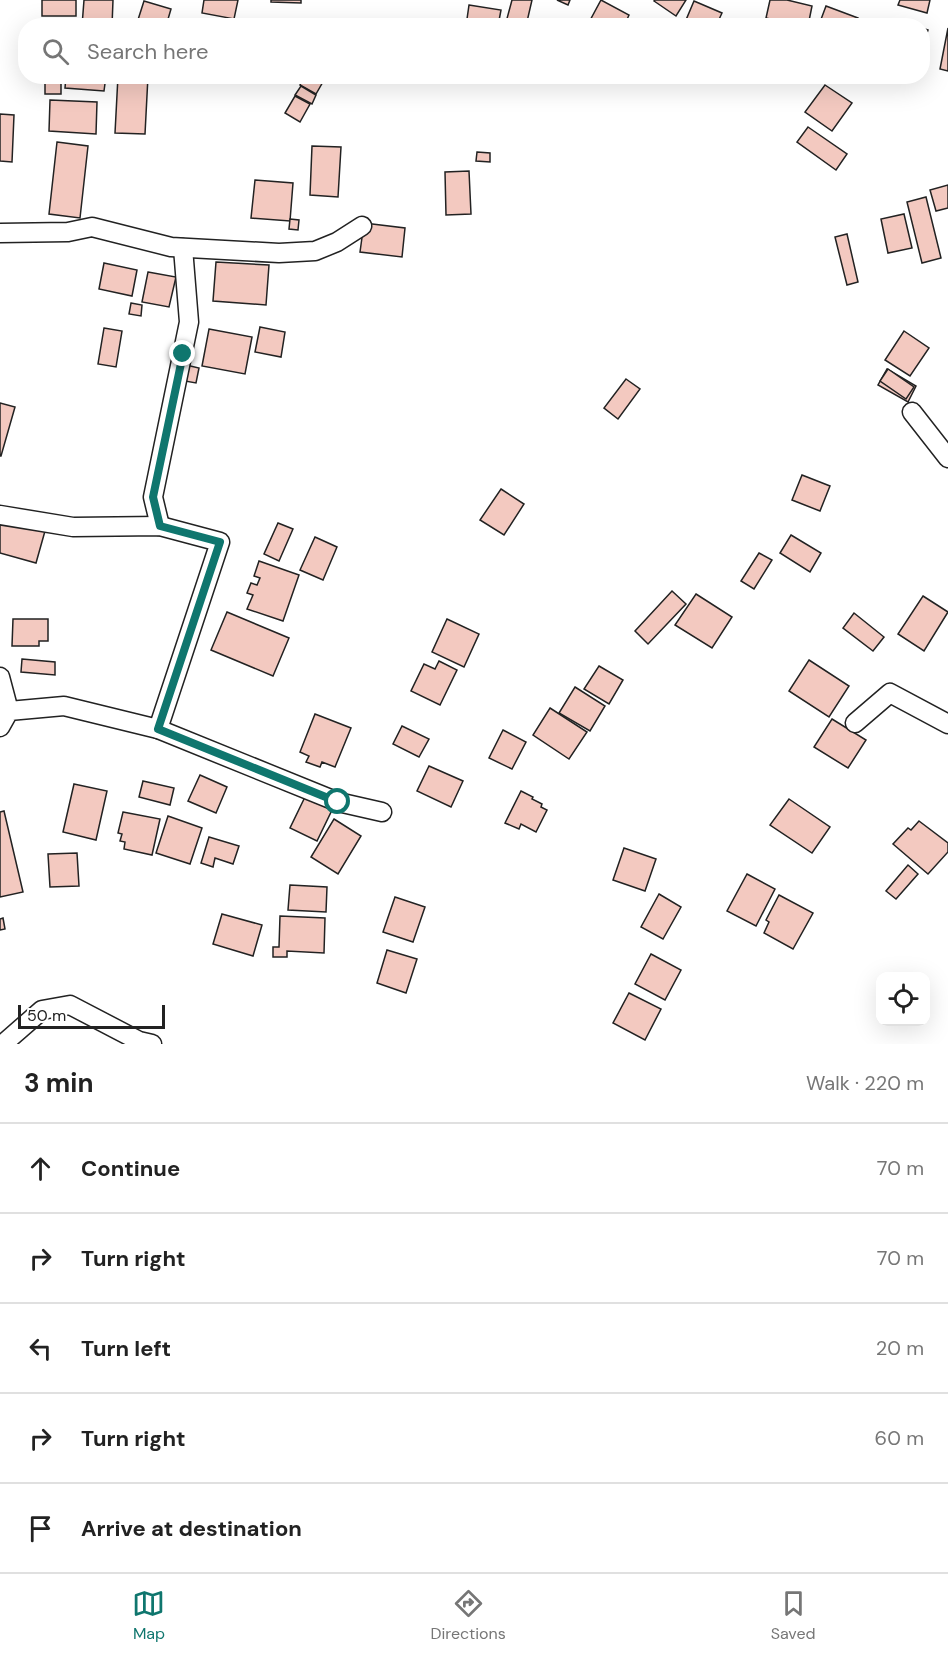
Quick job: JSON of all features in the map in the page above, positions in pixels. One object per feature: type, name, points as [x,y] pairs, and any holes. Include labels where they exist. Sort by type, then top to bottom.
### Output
[{"type":"street","points":[[0,233],[69,232],[92,227],[171,247],[279,253],[315,251],[337,242],[362,226]]},
{"type":"street","points":[[160,526],[153,497],[189,322],[183,248]]},
{"type":"street","points":[[912,412],[948,458]]},
{"type":"street","points":[[0,515],[73,527],[160,526],[220,542],[158,729]]},
{"type":"street","points":[[0,677],[4,719],[64,706],[158,729],[338,802],[382,812]]},
{"type":"street","points":[[855,723],[890,693],[948,724]]},
{"type":"street","points":[[3,1044],[42,1010],[70,1005],[139,1041],[152,1044]]},
{"type":"building","points":[[42,0],[76,0],[76,16],[42,16]]},
{"type":"building","points":[[84,0],[113,0],[112,18],[83,18]]},
{"type":"building","points":[[204,0],[238,0],[234,18],[202,13]]},
{"type":"building","points":[[271,0],[301,0],[301,3],[271,2]]},
{"type":"building","points":[[512,0],[532,0],[528,18],[507,18]]},
{"type":"building","points":[[557,0],[570,0],[568,5]]},
{"type":"building","points":[[601,0],[629,15],[628,18],[591,18]]},
{"type":"building","points":[[655,0],[686,0],[676,16]]},
{"type":"building","points":[[770,0],[787,0],[812,6],[810,18],[766,18]]},
{"type":"building","points":[[900,0],[930,0],[927,13],[898,5]]},
{"type":"building","points":[[144,1],[171,9],[168,18],[139,18]]},
{"type":"building","points":[[694,1],[722,13],[720,18],[687,18]]},
{"type":"building","points":[[469,5],[501,10],[500,18],[467,18]]},
{"type":"building","points":[[826,6],[858,18],[822,18]]},
{"type":"building","points":[[948,28],[948,71],[940,69]]},
{"type":"building","points":[[45,84],[61,84],[61,94],[45,94]]},
{"type":"building","points":[[65,84],[105,84],[104,91],[65,88]]},
{"type":"building","points":[[118,84],[148,84],[145,134],[115,133]]},
{"type":"building","points":[[301,84],[322,84],[316,94]]},
{"type":"building","points":[[825,85],[852,103],[832,131],[805,112]]},
{"type":"building","points":[[301,86],[316,95],[312,104],[295,95]]},
{"type":"building","points":[[295,96],[310,104],[300,122],[285,113]]},
{"type":"building","points":[[50,100],[97,102],[96,134],[49,131]]},
{"type":"building","points":[[0,114],[14,115],[12,162],[0,161]]},
{"type":"building","points":[[808,127],[847,154],[836,170],[797,142]]},
{"type":"building","points":[[57,142],[88,146],[80,218],[49,214]]},
{"type":"building","points":[[312,146],[341,147],[338,197],[310,195]]},
{"type":"building","points":[[477,152],[490,153],[490,162],[476,161]]},
{"type":"building","points":[[469,171],[471,214],[446,215],[445,172]]},
{"type":"building","points":[[255,180],[293,183],[290,221],[251,218]]},
{"type":"building","points":[[948,185],[948,208],[936,211],[930,190]]},
{"type":"building","points":[[926,197],[941,258],[922,263],[907,202]]},
{"type":"building","points":[[904,214],[912,248],[888,253],[881,219]]},
{"type":"building","points":[[290,219],[299,220],[298,230],[289,229]]},
{"type":"building","points":[[364,223],[405,228],[402,257],[360,252]]},
{"type":"building","points":[[847,234],[858,282],[847,285],[835,237]]},
{"type":"building","points":[[216,262],[269,265],[266,305],[213,301]]},
{"type":"building","points":[[104,263],[137,270],[132,296],[99,289]]},
{"type":"building","points":[[148,272],[176,277],[169,307],[142,302]]},
{"type":"building","points":[[131,303],[142,305],[141,316],[129,314]]},
{"type":"building","points":[[260,327],[285,332],[281,357],[255,352]]},
{"type":"building","points":[[104,328],[122,331],[116,367],[98,364]]},
{"type":"building","points":[[209,329],[252,337],[245,374],[202,366]]},
{"type":"building","points":[[904,331],[929,348],[910,376],[885,360]]},
{"type":"building","points":[[182,364],[199,368],[196,383],[179,380]]},
{"type":"building","points":[[887,369],[916,386],[908,402],[878,385]]},
{"type":"building","points":[[888,369],[914,387],[906,399],[880,381]]},
{"type":"building","points":[[626,379],[640,389],[618,419],[604,408]]},
{"type":"building","points":[[0,403],[15,407],[1,456],[0,456]]},
{"type":"building","points":[[802,475],[830,486],[820,511],[792,500]]},
{"type":"building","points":[[501,489],[524,504],[504,535],[480,520]]},
{"type":"building","points":[[0,519],[45,531],[36,563],[0,553]]},
{"type":"building","points":[[278,523],[293,529],[279,561],[264,554]]},
{"type":"building","points":[[791,535],[821,553],[810,572],[780,553]]},
{"type":"building","points":[[315,537],[337,547],[323,580],[300,570]]},
{"type":"building","points":[[759,553],[772,560],[754,589],[741,581]]},
{"type":"building","points":[[259,561],[299,575],[283,621],[247,609],[253,595],[247,593],[251,583],[257,585],[260,578],[254,576]]},
{"type":"building","points":[[672,591],[686,604],[648,644],[635,631]]},
{"type":"building","points":[[696,594],[732,617],[712,648],[675,625]]},
{"type":"building","points":[[923,596],[948,612],[924,651],[898,634]]},
{"type":"building","points":[[227,612],[289,638],[273,676],[211,650]]},
{"type":"building","points":[[854,613],[884,637],[873,651],[843,628]]},
{"type":"building","points":[[13,619],[48,619],[48,641],[39,641],[39,646],[12,646]]},
{"type":"building","points":[[447,619],[479,634],[464,667],[432,652]]},
{"type":"building","points":[[22,659],[55,662],[55,675],[21,672]]},
{"type":"building","points":[[809,660],[849,686],[829,717],[789,691]]},
{"type":"building","points":[[439,661],[457,670],[440,705],[411,691],[424,664],[435,669]]},
{"type":"building","points":[[599,666],[623,680],[609,704],[584,689]]},
{"type":"building","points":[[575,687],[605,706],[590,731],[559,713]]},
{"type":"building","points":[[550,708],[587,732],[569,759],[533,735]]},
{"type":"building","points":[[315,714],[351,728],[335,767],[322,762],[320,767],[306,762],[309,756],[300,752]]},
{"type":"building","points":[[832,719],[866,740],[848,768],[814,747]]},
{"type":"building","points":[[402,726],[429,739],[419,757],[393,744]]},
{"type":"building","points":[[503,730],[526,742],[512,769],[489,758]]},
{"type":"building","points":[[429,766],[463,781],[451,807],[417,791]]},
{"type":"building","points":[[200,775],[227,787],[216,813],[188,801]]},
{"type":"building","points":[[143,781],[174,788],[170,805],[139,797]]},
{"type":"building","points":[[74,784],[107,791],[96,840],[63,832]]},
{"type":"building","points":[[521,791],[533,797],[532,799],[542,804],[541,807],[547,810],[536,832],[521,824],[519,829],[505,823]]},
{"type":"building","points":[[305,797],[332,810],[317,841],[290,828]]},
{"type":"building","points":[[789,799],[830,827],[812,853],[770,825]]},
{"type":"building","points":[[4,811],[23,892],[0,897],[0,812]]},
{"type":"building","points":[[123,812],[160,819],[152,855],[124,849],[125,842],[120,841],[122,834],[118,833]]},
{"type":"building","points":[[168,816],[202,828],[190,864],[156,853]]},
{"type":"building","points":[[334,819],[361,836],[338,874],[311,857]]},
{"type":"building","points":[[919,821],[948,843],[948,852],[928,874],[893,844],[908,828],[911,830]]},
{"type":"building","points":[[209,837],[239,846],[233,864],[215,858],[213,867],[201,863]]},
{"type":"building","points":[[624,848],[656,859],[645,891],[613,880]]},
{"type":"building","points":[[77,853],[79,886],[50,887],[48,854]]},
{"type":"building","points":[[908,865],[918,874],[896,899],[886,891]]},
{"type":"building","points":[[747,874],[775,889],[756,926],[727,911]]},
{"type":"building","points":[[290,885],[327,887],[326,912],[288,910]]},
{"type":"building","points":[[659,894],[681,907],[663,939],[641,927]]},
{"type":"building","points":[[779,895],[813,913],[793,949],[764,933],[769,922],[766,920]]},
{"type":"building","points":[[395,897],[425,907],[413,942],[383,932]]},
{"type":"building","points":[[222,914],[262,925],[253,956],[213,944]]},
{"type":"building","points":[[280,916],[325,918],[324,953],[287,951],[287,957],[273,957],[273,947],[279,947]]},
{"type":"building","points":[[3,918],[5,929],[0,930],[0,919]]},
{"type":"building","points":[[387,950],[417,959],[406,993],[377,983]]},
{"type":"building","points":[[651,954],[681,970],[665,1000],[635,984]]},
{"type":"building","points":[[629,993],[661,1009],[645,1040],[613,1023]]},
{"type":"route","points":[[183,354],[153,497],[160,526],[220,542],[158,729],[338,802]]}]
